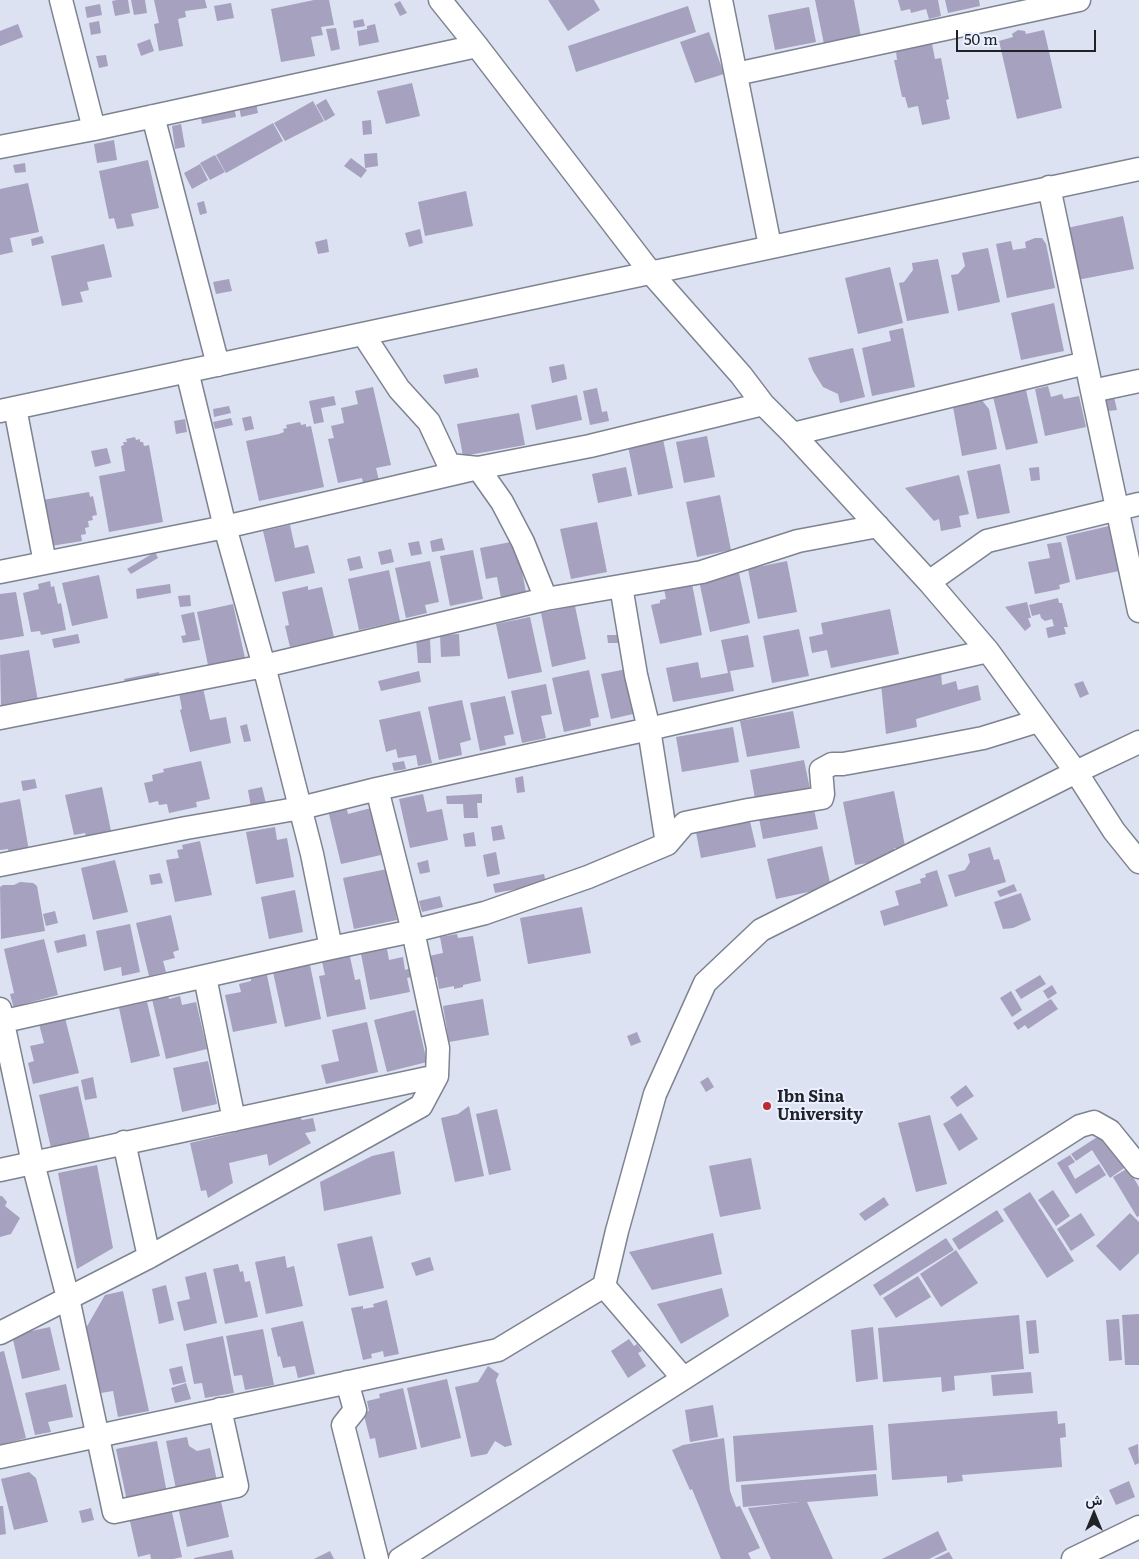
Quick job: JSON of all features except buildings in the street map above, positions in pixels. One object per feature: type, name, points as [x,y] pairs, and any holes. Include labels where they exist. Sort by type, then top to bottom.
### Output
[{"type":"street","points":[[61,0],[94,129]]},
{"type":"street","points":[[440,0],[651,273],[741,375],[763,404],[878,526],[988,651],[1076,772],[1114,831],[1139,862]]},
{"type":"street","points":[[721,0],[770,246]]},
{"type":"street","points":[[736,74],[1079,0]]},
{"type":"street","points":[[0,147],[94,129],[477,46]]},
{"type":"street","points":[[152,116],[218,365]]},
{"type":"street","points":[[45,563],[8,410],[770,246],[1139,169]]},
{"type":"street","points":[[1049,188],[1139,611]]},
{"type":"street","points":[[363,334],[399,389],[429,422],[449,465],[478,468],[502,502],[523,542],[546,599]]},
{"type":"street","points":[[793,434],[1086,363]]},
{"type":"street","points":[[187,371],[225,527],[301,808],[331,948]]},
{"type":"street","points":[[1092,391],[1139,381]]},
{"type":"street","points":[[0,572],[225,527],[478,468],[590,446],[763,404]]},
{"type":"street","points":[[929,582],[987,541],[1139,504]]},
{"type":"street","points":[[0,718],[264,666],[546,599],[702,572],[798,541],[878,526]]},
{"type":"street","points":[[621,586],[636,675],[649,729],[667,844]]},
{"type":"street","points":[[0,865],[301,808],[377,789],[988,651]]},
{"type":"street","points":[[220,1409],[237,1486],[114,1512],[68,1298],[33,1163],[1,1017],[205,977],[413,931],[485,913],[588,877],[667,844],[685,823],[822,798],[821,770],[832,764],[843,764],[983,738],[1038,721]]},
{"type":"street","points":[[0,1457],[498,1350],[604,1286],[617,1231],[655,1094],[704,983],[761,930],[1139,742]]},
{"type":"street","points":[[0,1334],[149,1256],[421,1106],[437,1076],[438,1048],[413,931],[377,789]]},
{"type":"street","points":[[205,977],[234,1120]]},
{"type":"street","points":[[0,1170],[437,1076]]},
{"type":"street","points":[[400,1559],[1080,1126],[1094,1122],[1110,1131],[1139,1167]]},
{"type":"street","points":[[124,1142],[149,1256]]},
{"type":"street","points":[[604,1286],[683,1378]]},
{"type":"street","points":[[347,1382],[355,1410],[343,1426],[376,1559]]},
{"type":"street","points":[[1073,1559],[1139,1527]]},
{"type":"place","name":"Ibn Sina University","points":[[767,1106]]}]
